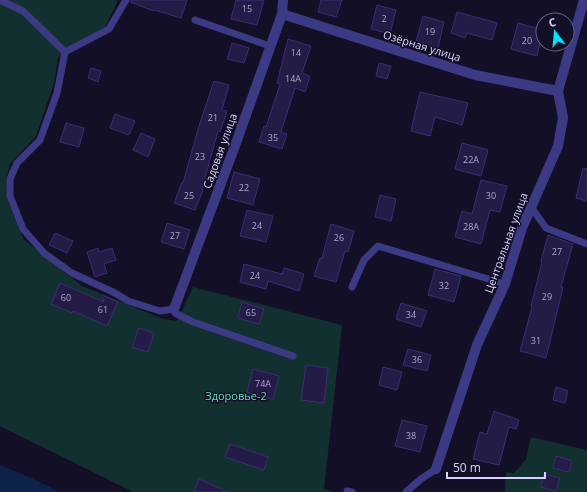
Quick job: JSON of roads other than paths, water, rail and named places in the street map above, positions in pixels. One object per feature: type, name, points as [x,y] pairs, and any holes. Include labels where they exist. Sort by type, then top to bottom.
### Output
[{"type":"street","name":"Садовая улица","points":[[174,309],[236,144],[282,14],[283,0]]},
{"type":"street","name":"Центральная улица","points":[[436,469],[477,346],[505,284],[522,228],[558,146],[563,118],[558,91],[584,0]]},
{"type":"street","name":"Озёрная улица","points":[[282,14],[475,75],[558,91]]},
{"type":"lane","points":[[0,0],[23,11],[65,52]]},
{"type":"lane","points":[[65,52],[109,29],[126,0]]},
{"type":"lane","points":[[195,20],[270,46]]},
{"type":"lane","points":[[65,52],[57,92],[40,140],[17,163],[10,179],[10,196],[23,228],[44,253],[72,273],[128,301],[160,311],[174,309],[175,313],[193,322],[293,356]]},
{"type":"lane","points":[[531,207],[546,228],[587,244]]},
{"type":"lane","points":[[352,287],[364,260],[378,246],[505,284]]},
{"type":"lane","points":[[406,492],[436,469]]},
{"type":"water","points":[[0,465],[27,476],[60,492],[0,492]]},
{"type":"park label","name":"Здоровье-2","points":[[236,396]]}]
